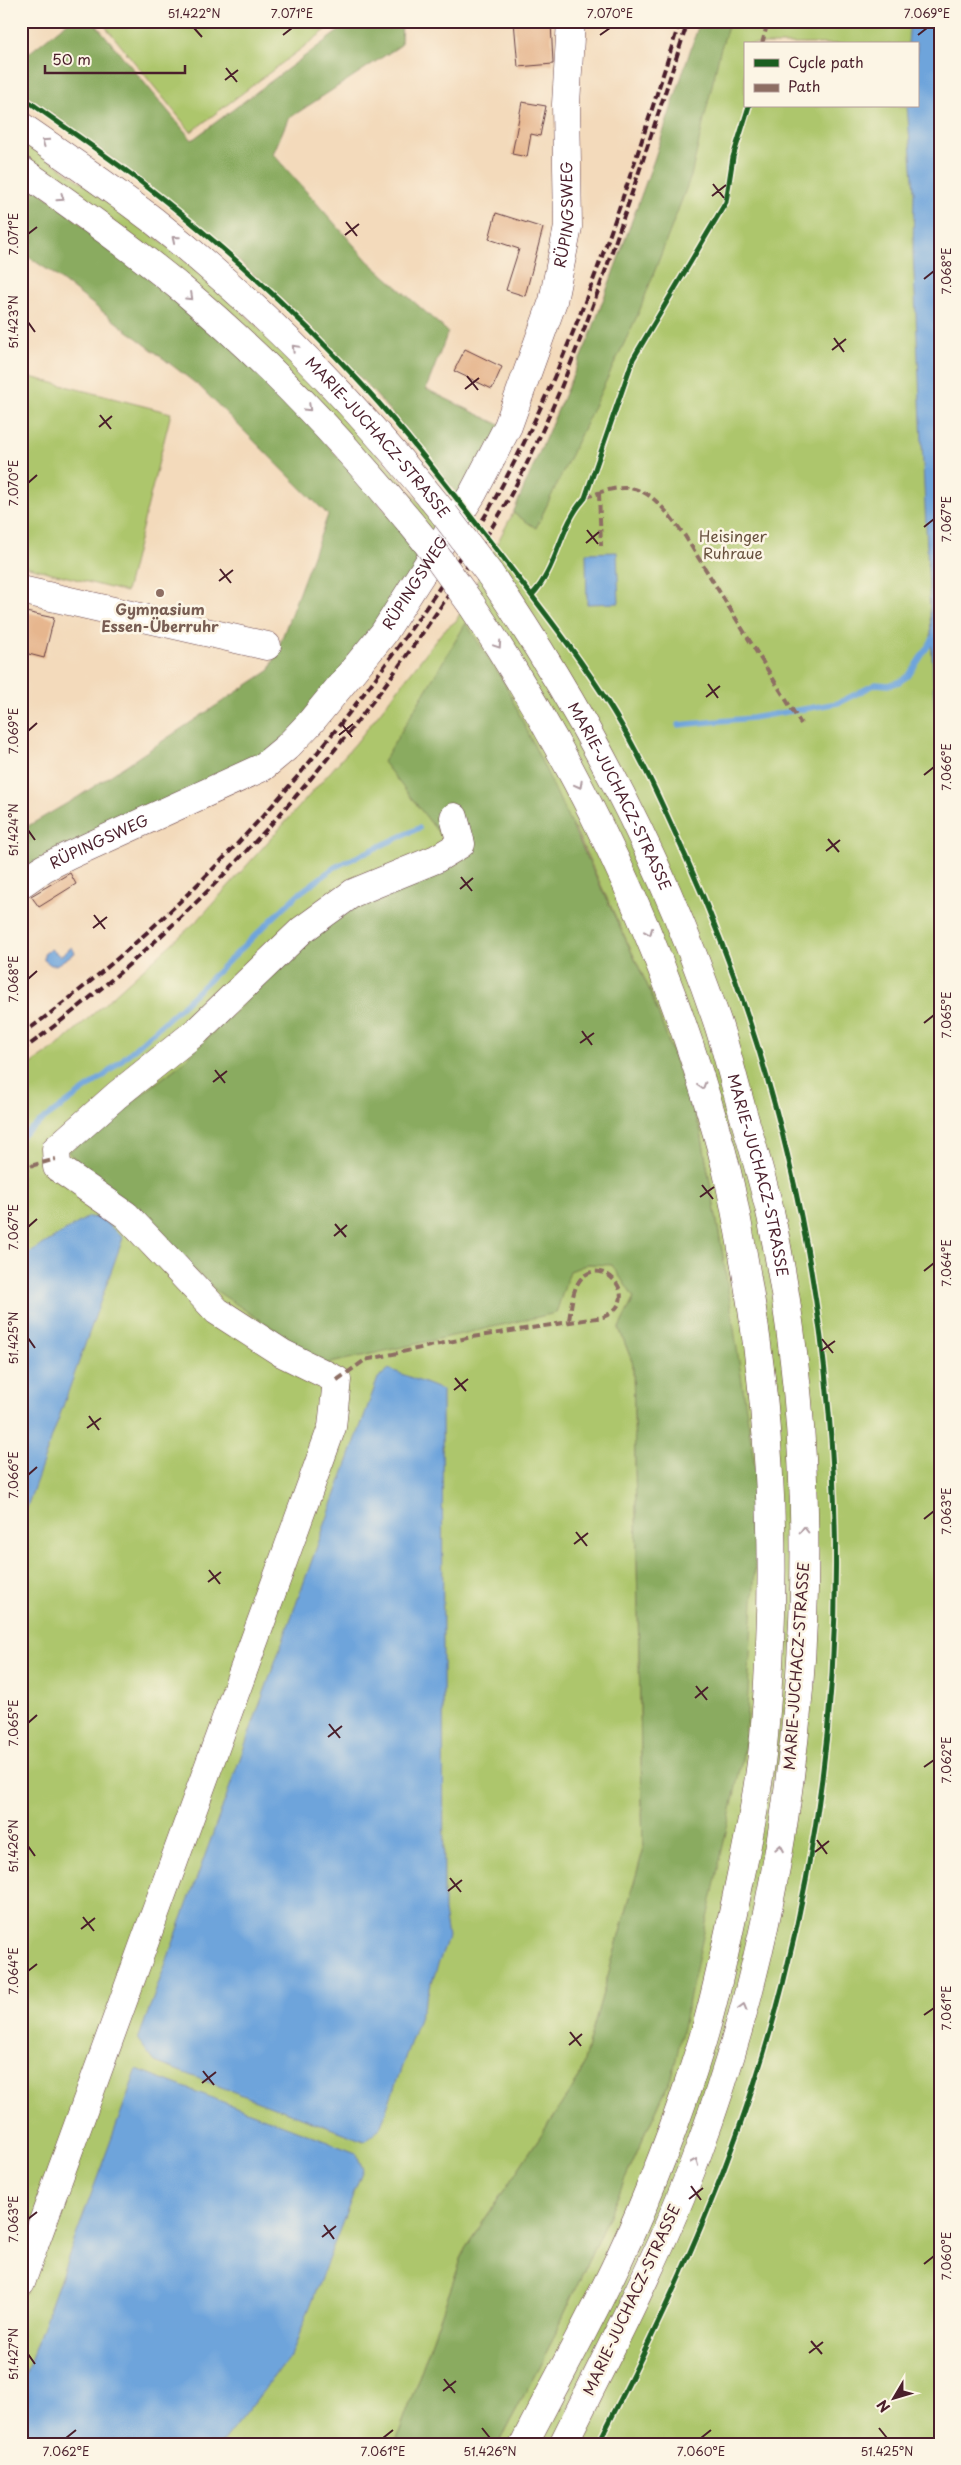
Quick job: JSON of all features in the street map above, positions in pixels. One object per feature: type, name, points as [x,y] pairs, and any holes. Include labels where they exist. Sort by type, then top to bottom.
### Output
[{"type":"main road","name":"RÜPINGSWEG","points":[[21,884],[44,868],[62,859],[263,767],[309,724],[382,634],[429,562],[473,492],[508,426],[553,301],[568,227],[566,104],[571,21]]},
{"type":"main road","name":"MARIE-JUCHACZ-STRASSE","points":[[21,126],[155,222],[264,318],[358,412],[445,515],[489,574],[528,631],[568,696],[623,797],[678,917],[719,1026],[770,1214],[787,1318],[798,1410],[804,1512],[804,1605],[792,1763],[780,1849],[756,1958],[733,2046],[698,2155],[647,2274],[564,2444]]},
{"type":"main road","name":"MARIE-JUCHACZ-STRASSE","points":[[21,170],[90,218],[183,290],[244,346],[330,430],[384,490],[427,543],[471,604],[507,658],[546,724],[595,816],[649,931],[686,1034],[718,1137],[739,1229],[756,1329],[766,1414],[772,1516],[771,1618],[764,1739],[748,1837],[727,1944],[704,2033],[668,2144],[619,2260],[524,2444]]},
{"type":"main road","points":[[21,590],[266,646]]},
{"type":"main road","points":[[21,2283],[28,2244],[332,1427],[337,1380],[282,1353],[217,1311],[126,1216],[56,1167],[56,1149],[117,1095],[198,1030],[302,930],[353,893],[436,859],[461,844],[454,817]]},
{"type":"green space","points":[[69,21],[93,21],[192,140],[352,21],[402,21],[401,45],[288,119],[273,154],[368,261],[448,332],[426,389],[502,426],[461,499],[367,385],[328,344],[245,266],[202,229],[113,159],[21,92],[21,56],[24,57]]},
{"type":"green space","points":[[101,21],[338,21],[191,132]]},
{"type":"green space","points":[[700,21],[730,21],[720,51],[691,176],[639,312],[536,528],[513,513],[590,336],[654,160]]},
{"type":"green space","name":"Heisinger Ruhraue","points":[[708,21],[940,21],[940,2444],[498,2444],[548,2350],[673,2073],[723,1256],[701,1132],[650,991],[575,829],[428,819],[457,856],[181,1064],[68,1152],[218,1292],[570,1271],[588,1264],[612,1264],[634,1298],[619,1328],[633,1364],[643,1851],[579,2078],[465,2249],[395,2444],[21,2444],[21,1071],[55,1048],[199,919],[356,743],[443,631],[456,621],[513,513],[518,516],[606,329]]},
{"type":"green space","points":[[21,140],[156,237],[232,302],[312,383],[413,495],[438,524],[434,536],[21,157]]},
{"type":"green space","points":[[21,176],[260,367],[428,559],[285,743],[21,879],[21,830],[78,797],[270,670],[328,515],[199,386],[51,272],[21,252]]},
{"type":"green space","points":[[30,377],[171,413],[126,592],[21,565],[21,412]]},
{"type":"green space","points":[[466,623],[505,684],[650,991],[701,1132],[723,1256],[759,1494],[745,1746],[673,2073],[548,2350],[498,2444],[395,2444],[465,2249],[579,2078],[643,1851],[633,1364],[619,1328],[634,1298],[612,1265],[588,1264],[570,1271],[556,1313],[326,1364],[218,1292],[68,1152],[181,1064],[287,961],[362,895],[457,856],[383,762]]},
{"type":"water","points":[[910,21],[940,21],[940,940],[938,782],[913,252],[914,191],[907,108],[918,108],[918,42],[908,42]]},
{"type":"water","points":[[617,552],[619,603],[587,604],[586,553]]},
{"type":"water","points":[[72,947],[75,953],[56,965],[51,965],[44,960],[44,954],[51,949],[60,956]]},
{"type":"water","points":[[88,1217],[101,1218],[123,1238],[21,1524],[21,1258]]},
{"type":"water","points":[[389,1369],[442,1390],[444,1911],[448,1937],[380,2128],[364,2141],[155,2062],[138,2040],[378,1378]]},
{"type":"water","points":[[137,2069],[356,2153],[363,2169],[291,2356],[221,2444],[21,2444],[21,2386]]},
{"type":"building","points":[[514,21],[551,21],[553,64],[518,67]]},
{"type":"building","points":[[522,102],[546,106],[540,136],[531,134],[527,157],[512,154]]},
{"type":"building","points":[[496,213],[543,228],[525,296],[506,290],[519,249],[489,239]]},
{"type":"building","points":[[465,349],[502,367],[492,389],[454,371]]},
{"type":"building","points":[[21,611],[54,618],[44,658],[21,652]]},
{"type":"building","points":[[70,873],[76,884],[39,907],[31,896]]},
{"type":"waterway","points":[[678,725],[752,718],[838,703],[876,684],[888,685],[899,682],[909,675],[940,628]]},
{"type":"waterway","points":[[21,1136],[105,1075],[180,1008],[297,895],[335,867],[419,828]]},
{"type":"railway","points":[[21,1035],[124,953],[173,909],[220,862],[308,764],[349,713],[403,641],[459,559],[497,495],[553,381],[600,262],[680,21]]},
{"type":"railway","points":[[21,1051],[74,1011],[174,924],[266,830],[351,730],[407,655],[467,567],[496,521],[524,470],[586,325],[688,21]]},
{"type":"marked path","points":[[763,42],[768,21]]},
{"type":"marked path","points":[[585,498],[603,491],[619,488],[643,492],[654,499],[685,536],[801,724]]},
{"type":"marked path","points":[[599,493],[601,546]]},
{"type":"marked path","points":[[21,1173],[34,1165],[56,1159]]},
{"type":"marked path","points":[[337,1380],[365,1360],[472,1337],[603,1317],[615,1309],[620,1299],[620,1289],[614,1280],[606,1274],[597,1271],[587,1274],[576,1287],[569,1320]]},
{"type":"cycle path","points":[[21,96],[171,205],[288,308],[368,391],[403,432],[437,473],[560,633],[587,671],[623,728],[651,781],[685,855],[738,989],[780,1127],[810,1268],[829,1411],[835,1555],[830,1700],[813,1843],[783,1984],[748,2104],[727,2162],[680,2276],[598,2444]]},
{"type":"cycle path","points":[[532,595],[548,572],[569,521],[585,498],[633,359],[726,202],[733,157],[748,108]]},
{"type":"place","name":"Gymnasium Essen-Überruhr","points":[[160,593]]}]
